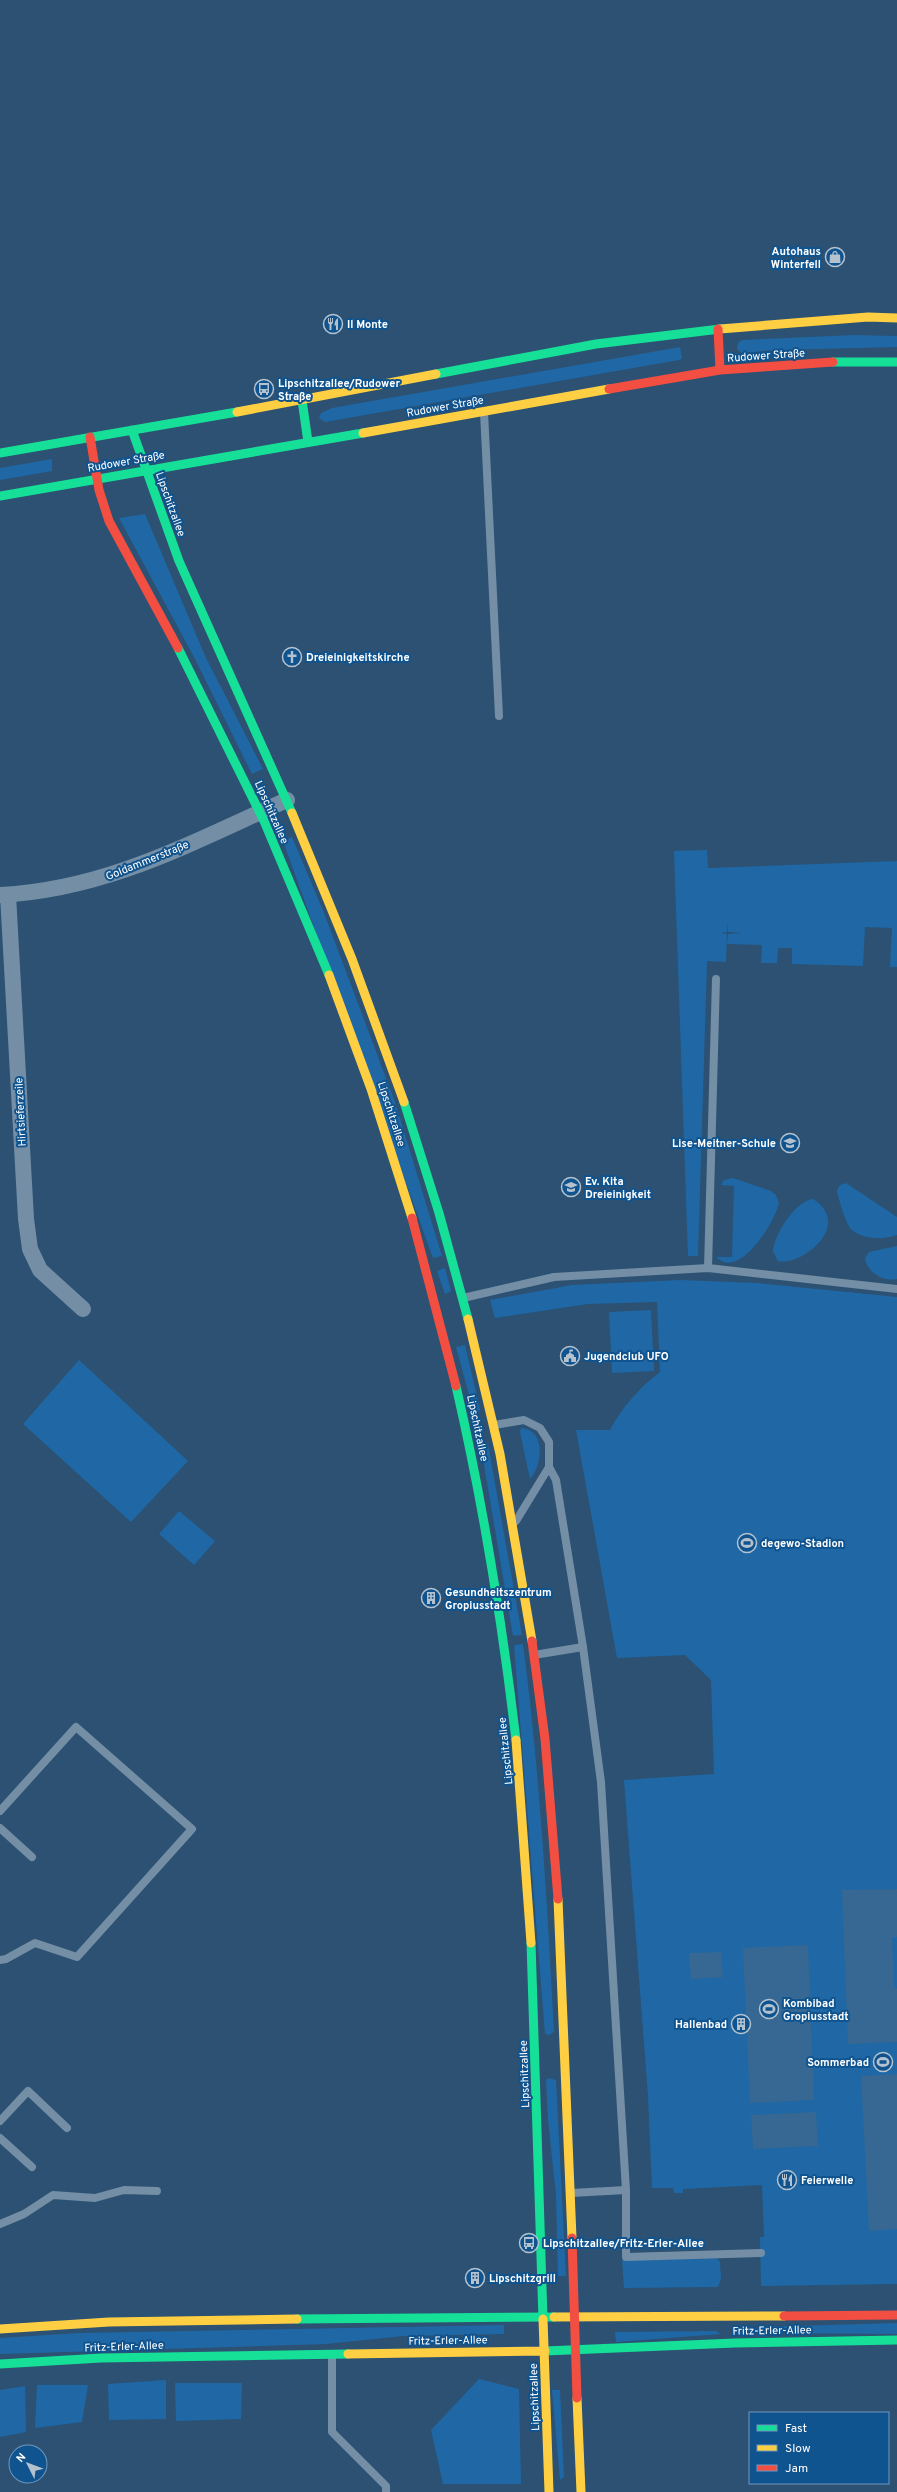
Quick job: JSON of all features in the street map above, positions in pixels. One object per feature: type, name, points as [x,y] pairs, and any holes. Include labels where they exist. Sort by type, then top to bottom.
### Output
[{"type":"street","points":[[0,452],[302,400],[580,347],[718,329],[868,317],[897,318]]},
{"type":"street","points":[[718,329],[720,370]]},
{"type":"street","name":"Rudower Straße","points":[[0,496],[720,370],[853,361],[897,362]]},
{"type":"street","points":[[302,400],[308,442]]},
{"type":"street","name":"Lipschitzallee","points":[[132,430],[147,470],[162,519],[226,667],[287,800],[355,965],[384,1043],[421,1152],[463,1298],[490,1426],[513,1524],[534,1655],[550,1795],[570,2193],[581,2492]]},
{"type":"street","name":"Lipschitzallee","points":[[90,437],[97,479],[108,520],[200,690],[259,812],[305,914],[362,1062],[443,1303],[470,1430],[494,1577],[514,1724],[527,1865],[539,2058],[543,2316],[549,2492]]},
{"type":"street","name":"Goldammerstraße","points":[[4,895],[79,885],[140,866],[287,800]]},
{"type":"street","name":"Hirtsieferzeile","points":[[4,895],[25,1211],[30,1249],[44,1274],[83,1309]]},
{"type":"street","points":[[443,1303],[463,1298]]},
{"type":"street","name":"Fritz-Erler-Allee","points":[[0,2329],[109,2322],[543,2316],[734,2323],[897,2315]]},
{"type":"street","points":[[734,2323],[735,2343]]},
{"type":"street","name":"Fritz-Erler-Allee","points":[[0,2364],[101,2358],[544,2351],[735,2343],[897,2340]]},
{"type":"lane","points":[[484,411],[499,716]]},
{"type":"lane","points":[[708,1268],[716,979]]},
{"type":"lane","points":[[463,1298],[554,1277],[708,1268],[897,1289]]},
{"type":"lane","points":[[490,1426],[524,1420],[532,1423],[545,1435],[549,1442],[549,1467],[556,1480],[583,1647],[601,1782],[626,2190],[626,2257],[761,2253]]},
{"type":"lane","points":[[513,1524],[549,1467]]},
{"type":"lane","points":[[534,1655],[583,1647]]},
{"type":"lane","points":[[0,1811],[76,1727],[192,1828],[77,1957],[35,1943],[6,1959],[0,1960]]},
{"type":"lane","points":[[0,1828],[32,1857]]},
{"type":"lane","points":[[0,2121],[28,2091],[67,2128]]},
{"type":"lane","points":[[0,2138],[32,2167]]},
{"type":"lane","points":[[0,2224],[24,2214],[53,2195],[95,2198],[124,2190],[157,2190]]},
{"type":"lane","points":[[570,2193],[626,2190]]},
{"type":"lane","points":[[332,2354],[332,2432],[386,2486],[386,2492]]},
{"type":"shaded area","points":[[855,335],[897,336],[897,347],[776,350],[742,353],[737,349],[738,343],[742,340]]},
{"type":"shaded area","points":[[680,347],[682,358],[679,360],[325,422],[319,418],[321,413],[332,408]]},
{"type":"shaded area","points":[[52,459],[52,471],[0,480],[0,468]]},
{"type":"shaded area","points":[[145,514],[206,658],[263,769],[252,774],[195,659],[119,518]]},
{"type":"shaded area","points":[[292,837],[324,913],[395,1102],[442,1256],[433,1258],[283,841]]},
{"type":"shaded area","points":[[707,850],[708,868],[897,861],[897,967],[890,967],[892,928],[865,927],[863,966],[792,964],[792,948],[778,948],[777,963],[761,963],[762,945],[727,944],[728,934],[742,933],[728,932],[727,922],[727,932],[721,933],[727,934],[726,962],[707,961],[698,1256],[688,1256],[674,851]]},
{"type":"shaded area","points":[[733,1178],[771,1191],[776,1195],[779,1203],[771,1223],[755,1246],[735,1261],[725,1262],[716,1257],[732,1257],[734,1186],[721,1185],[724,1180]]},
{"type":"shaded area","points":[[846,1183],[897,1217],[897,1235],[886,1238],[873,1238],[856,1233],[851,1229],[842,1211],[837,1190],[840,1185]]},
{"type":"shaded area","points":[[813,1199],[824,1209],[828,1220],[826,1232],[820,1242],[799,1258],[788,1261],[778,1261],[773,1252],[774,1245],[781,1228],[800,1205]]},
{"type":"shaded area","points":[[897,1246],[897,1279],[892,1280],[882,1278],[869,1268],[865,1258],[869,1252]]},
{"type":"shaded area","points":[[445,1268],[451,1291],[445,1294],[437,1271]]},
{"type":"shaded area","points":[[681,1280],[756,1283],[897,1297],[897,2284],[761,2286],[760,2237],[764,2237],[762,2185],[683,2189],[683,2193],[674,2193],[673,2188],[652,2188],[648,2096],[624,1780],[714,1774],[711,1680],[685,1655],[617,1658],[576,1430],[610,1430],[620,1413],[632,1398],[660,1372],[657,1302],[588,1304],[495,1318],[490,1300],[572,1285]]},
{"type":"shaded area","points":[[651,1310],[654,1371],[612,1373],[609,1312]]},
{"type":"shaded area","points":[[465,1345],[480,1410],[474,1413],[456,1347]]},
{"type":"shaded area","points":[[79,1360],[188,1461],[131,1522],[23,1424]]},
{"type":"shaded area","points":[[521,1428],[529,1430],[535,1435],[540,1449],[537,1466],[530,1479],[520,1432]]},
{"type":"shaded area","points":[[485,1442],[488,1444],[522,1635],[513,1636],[481,1447]]},
{"type":"shaded area","points":[[179,1511],[215,1541],[194,1565],[159,1534]]},
{"type":"shaded area","points":[[523,1644],[534,1741],[546,1886],[554,2032],[549,2035],[545,2034],[514,1645]]},
{"type":"shaded area","points":[[897,1889],[897,1937],[892,1937],[894,1987],[897,1989],[897,2042],[848,2044],[842,1890]]},
{"type":"shaded area","points":[[808,1945],[814,2100],[750,2103],[743,1948]]},
{"type":"shaded area","points":[[721,1952],[723,1977],[691,1979],[689,1953]]},
{"type":"shaded area","points":[[897,2074],[897,2229],[869,2231],[861,2076]]},
{"type":"shaded area","points":[[549,2078],[556,2080],[566,2276],[558,2276],[556,2195],[548,2120],[546,2080]]},
{"type":"shaded area","points":[[816,2112],[818,2146],[753,2149],[751,2115]]},
{"type":"shaded area","points":[[717,2258],[720,2262],[721,2279],[718,2287],[624,2288],[622,2260]]},
{"type":"shaded area","points":[[897,2323],[897,2334],[754,2333],[758,2327]]},
{"type":"shaded area","points":[[504,2325],[504,2334],[404,2336],[326,2344],[0,2354],[0,2338],[80,2333]]},
{"type":"shaded area","points":[[716,2331],[720,2334],[616,2342],[615,2332]]},
{"type":"shaded area","points":[[479,2379],[519,2389],[521,2484],[443,2484],[431,2430]]},
{"type":"shaded area","points":[[166,2380],[166,2419],[109,2420],[108,2384]]},
{"type":"shaded area","points":[[175,2383],[242,2383],[241,2419],[176,2421]]},
{"type":"shaded area","points":[[37,2385],[88,2385],[82,2422],[35,2428]]},
{"type":"shaded area","points":[[25,2386],[26,2432],[0,2437],[0,2390]]},
{"type":"shaded area","points":[[552,2390],[560,2390],[564,2477],[560,2480]]},
{"type":"traffic: fast","points":[[436,374],[596,344],[720,329]]},
{"type":"traffic: fast","points":[[833,362],[897,362]]},
{"type":"traffic: fast","points":[[302,400],[308,442]]},
{"type":"traffic: fast","points":[[0,453],[237,412]]},
{"type":"traffic: fast","points":[[132,430],[179,561],[292,813]]},
{"type":"traffic: fast","points":[[0,496],[363,433]]},
{"type":"traffic: fast","points":[[178,648],[264,821],[329,975]]},
{"type":"traffic: fast","points":[[404,1102],[439,1213],[468,1319]]},
{"type":"traffic: fast","points":[[456,1386],[475,1474],[491,1562],[505,1651],[516,1740]]},
{"type":"traffic: fast","points":[[531,1943],[543,2319]]},
{"type":"traffic: fast","points":[[297,2319],[554,2317]]},
{"type":"traffic: fast","points":[[545,2351],[735,2343],[897,2340]]},
{"type":"traffic: fast","points":[[0,2364],[101,2358],[348,2354]]},
{"type":"traffic: slow","points":[[720,329],[868,317],[897,318]]},
{"type":"traffic: slow","points":[[237,412],[436,374]]},
{"type":"traffic: slow","points":[[363,433],[609,389]]},
{"type":"traffic: slow","points":[[292,813],[352,959],[404,1102]]},
{"type":"traffic: slow","points":[[329,975],[371,1089],[412,1218]]},
{"type":"traffic: slow","points":[[468,1319],[500,1454],[532,1641]]},
{"type":"traffic: slow","points":[[516,1740],[531,1943]]},
{"type":"traffic: slow","points":[[558,1899],[572,2238]]},
{"type":"traffic: slow","points":[[554,2317],[784,2316]]},
{"type":"traffic: slow","points":[[0,2329],[109,2322],[297,2319]]},
{"type":"traffic: slow","points":[[543,2319],[549,2492]]},
{"type":"traffic: slow","points":[[348,2354],[545,2351]]},
{"type":"traffic: slow","points":[[577,2398],[581,2492]]},
{"type":"traffic: jam","points":[[718,329],[720,370]]},
{"type":"traffic: jam","points":[[609,389],[720,370],[833,362]]},
{"type":"traffic: jam","points":[[90,437],[99,490],[109,521],[178,648]]},
{"type":"traffic: jam","points":[[412,1218],[456,1386]]},
{"type":"traffic: jam","points":[[532,1641],[545,1739],[558,1899]]},
{"type":"traffic: jam","points":[[572,2238],[577,2398]]},
{"type":"traffic: jam","points":[[784,2316],[897,2315]]},
{"type":"place","name":"Autohaus Winterfell","points":[[835,257]]},
{"type":"place","name":"Il Monte","points":[[333,324]]},
{"type":"place","name":"Lipschitzallee/Rudower Straße","points":[[264,389]]},
{"type":"place","name":"Dreieinigkeitskirche","points":[[292,657]]},
{"type":"place","name":"Lise-Meitner-Schule","points":[[790,1143]]},
{"type":"place","name":"Ev. Kita Dreieinigkeit","points":[[571,1187]]},
{"type":"place","name":"Jugendclub UFO","points":[[570,1356]]},
{"type":"place","name":"degewo-Stadion","points":[[747,1543]]},
{"type":"place","name":"Gesundheitszentrum Gropiusstadt","points":[[431,1598]]},
{"type":"place","name":"Kombibad Gropiusstadt","points":[[769,2009]]},
{"type":"place","name":"Hallenbad","points":[[741,2024]]},
{"type":"place","name":"Sommerbad","points":[[883,2062]]},
{"type":"place","name":"Feierwelle","points":[[787,2180]]},
{"type":"place","name":"Lipschitzallee/Fritz-Erler-Allee","points":[[529,2243]]},
{"type":"place","name":"Lipschitzgrill","points":[[475,2278]]}]
